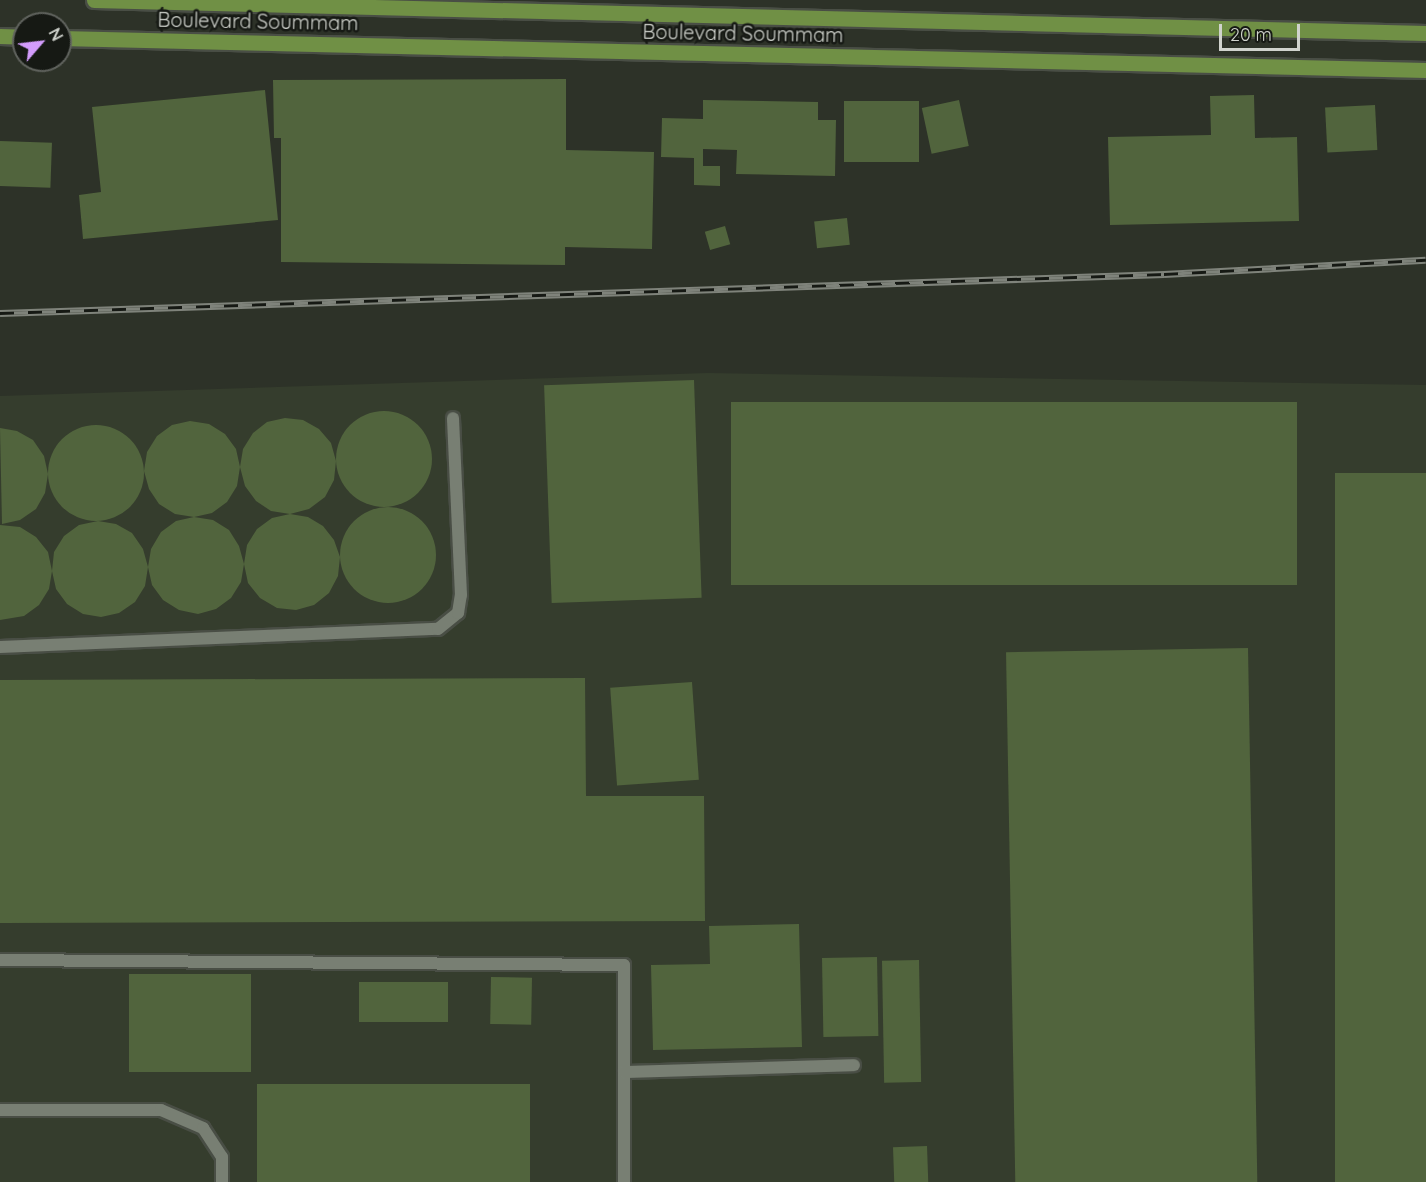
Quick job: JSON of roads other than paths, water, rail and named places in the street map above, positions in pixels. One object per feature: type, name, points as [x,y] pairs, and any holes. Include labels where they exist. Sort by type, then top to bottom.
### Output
[{"type":"main road","name":"Boulevard Soummam","points":[[94,0],[1426,33]]},
{"type":"main road","name":"Boulevard Soummam","points":[[72,38],[1426,70]]},
{"type":"lane","points":[[0,647],[438,629],[458,613],[461,596],[453,418]]},
{"type":"lane","points":[[0,960],[624,965],[624,1182]]},
{"type":"lane","points":[[624,1072],[854,1065]]},
{"type":"lane","points":[[0,1110],[161,1110],[203,1128],[222,1156],[222,1182]]},
{"type":"railway","points":[[0,313],[1164,274],[1426,260]]}]
